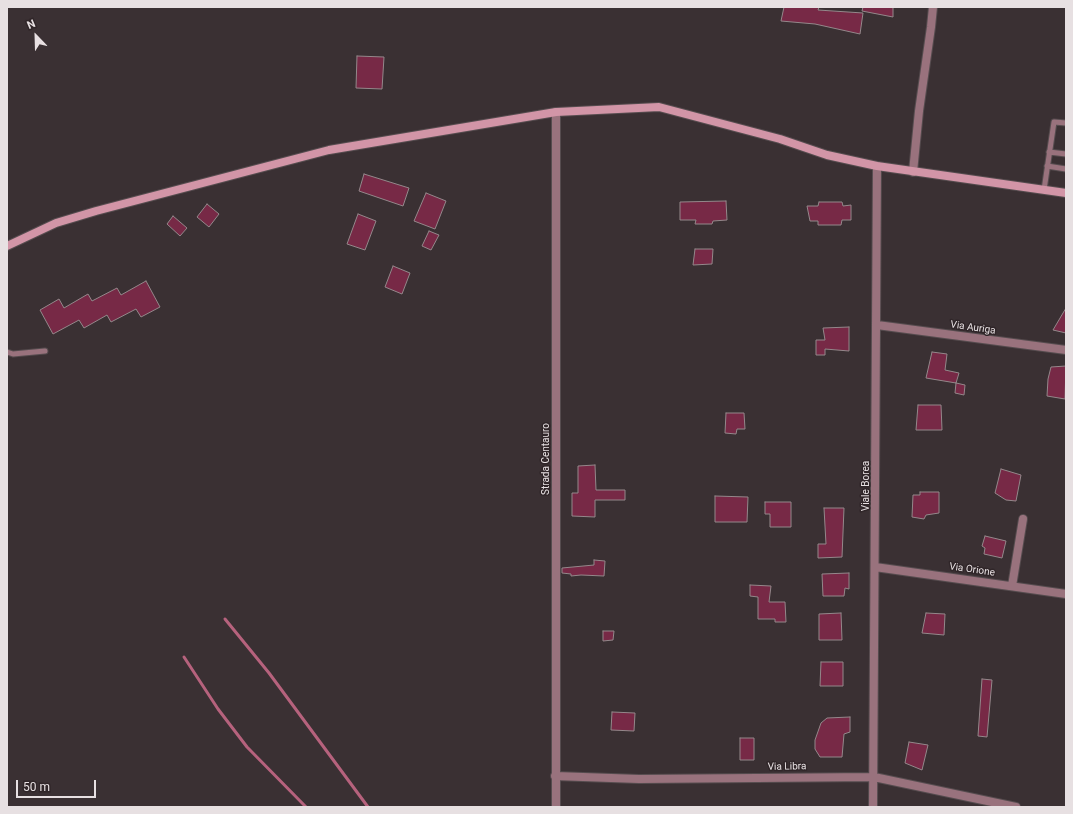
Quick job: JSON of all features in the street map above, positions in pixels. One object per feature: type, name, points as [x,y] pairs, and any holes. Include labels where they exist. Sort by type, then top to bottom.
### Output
[{"type":"main road","points":[[7,246],[56,223],[329,150],[556,112],[659,106],[780,139],[827,155],[877,166],[1066,193]]},
{"type":"street","points":[[913,172],[918,111],[932,27],[933,7]]},
{"type":"street","name":"Strada Centauro","points":[[556,112],[556,807]]},
{"type":"street","name":"Viale Borea","points":[[873,807],[877,166]]},
{"type":"street","name":"Via Auriga","points":[[877,325],[1066,350]]},
{"type":"street","points":[[1012,586],[1023,519]]},
{"type":"street","name":"Via Orione","points":[[875,567],[1066,594]]},
{"type":"street","name":"Via Libra","points":[[555,776],[639,779],[874,776],[1016,807]]},
{"type":"lane","points":[[1044,190],[1054,122],[1066,124]]},
{"type":"lane","points":[[1049,152],[1066,154]]},
{"type":"lane","points":[[1047,166],[1066,169]]},
{"type":"lane","points":[[7,352],[13,354],[45,352]]},
{"type":"building","points":[[784,7],[819,7],[818,10],[863,13],[860,34],[815,24],[781,21]]},
{"type":"building","points":[[863,7],[893,7],[893,17],[862,11]]},
{"type":"building","points":[[357,56],[384,57],[382,89],[356,88]]},
{"type":"building","points":[[364,174],[409,188],[403,206],[359,191]]},
{"type":"building","points":[[426,193],[446,201],[435,229],[414,221]]},
{"type":"building","points":[[726,201],[727,220],[713,221],[712,224],[695,224],[696,220],[680,220],[680,202]]},
{"type":"building","points":[[819,202],[842,202],[843,206],[851,205],[851,220],[842,220],[841,225],[818,225],[818,221],[810,221],[807,206],[818,206]]},
{"type":"building","points":[[207,204],[219,214],[209,227],[197,217]]},
{"type":"building","points":[[358,214],[376,221],[365,250],[347,244]]},
{"type":"building","points":[[173,216],[187,228],[180,236],[167,224]]},
{"type":"building","points":[[429,231],[439,235],[431,250],[422,246]]},
{"type":"building","points":[[695,249],[713,249],[712,264],[693,265]]},
{"type":"building","points":[[393,266],[410,273],[402,294],[385,287]]},
{"type":"building","points":[[146,281],[160,307],[141,317],[136,309],[111,322],[107,315],[84,328],[79,320],[53,334],[40,310],[59,299],[64,308],[88,294],[92,301],[117,288],[121,295]]},
{"type":"building","points":[[1066,308],[1066,333],[1053,330]]},
{"type":"building","points":[[849,327],[849,351],[825,349],[825,355],[816,355],[816,340],[825,340],[823,328]]},
{"type":"building","points":[[932,352],[947,354],[945,370],[959,373],[956,383],[926,378]]},
{"type":"building","points":[[1066,366],[1065,399],[1047,396],[1048,379],[1051,367]]},
{"type":"building","points":[[956,383],[965,385],[964,395],[955,393]]},
{"type":"building","points":[[918,405],[941,405],[942,430],[916,430]]},
{"type":"building","points":[[726,413],[744,413],[745,429],[737,429],[736,434],[725,433]]},
{"type":"building","points":[[595,465],[596,490],[625,490],[625,500],[595,500],[595,517],[572,516],[572,493],[578,493],[578,466]]},
{"type":"building","points":[[1001,469],[1021,475],[1016,501],[1006,500],[995,493]]},
{"type":"building","points":[[920,492],[939,492],[939,513],[926,515],[924,519],[912,517],[913,495],[920,495]]},
{"type":"building","points":[[715,496],[748,497],[747,522],[715,522]]},
{"type":"building","points":[[765,502],[791,502],[791,527],[770,527],[770,514],[765,514]]},
{"type":"building","points":[[824,508],[844,508],[842,557],[818,558],[818,544],[826,544]]},
{"type":"building","points":[[985,536],[1006,541],[1002,558],[984,554],[985,548],[982,546]]},
{"type":"building","points":[[594,560],[605,561],[604,576],[571,576],[571,574],[562,573],[562,568],[594,565]]},
{"type":"building","points":[[849,573],[849,589],[845,588],[844,596],[823,596],[822,574]]},
{"type":"building","points":[[750,585],[771,586],[769,602],[785,602],[786,622],[775,622],[775,619],[758,619],[758,597],[750,596]]},
{"type":"building","points":[[841,613],[842,640],[819,640],[819,614]]},
{"type":"building","points":[[926,613],[945,614],[944,635],[922,633]]},
{"type":"building","points":[[603,631],[614,631],[613,640],[603,641]]},
{"type":"building","points":[[821,662],[843,662],[843,686],[820,686]]},
{"type":"building","points":[[982,679],[992,680],[987,737],[978,736]]},
{"type":"building","points":[[612,712],[635,713],[634,731],[611,730]]},
{"type":"building","points":[[850,717],[850,732],[844,734],[842,757],[820,757],[815,749],[815,740],[821,723],[827,718]]},
{"type":"building","points":[[740,738],[754,738],[754,760],[740,760]]},
{"type":"building","points":[[909,742],[928,745],[922,770],[905,763]]},
{"type":"waterway","points":[[225,619],[269,673],[368,807]]},
{"type":"waterway","points":[[184,657],[218,709],[247,747],[306,807]]}]
